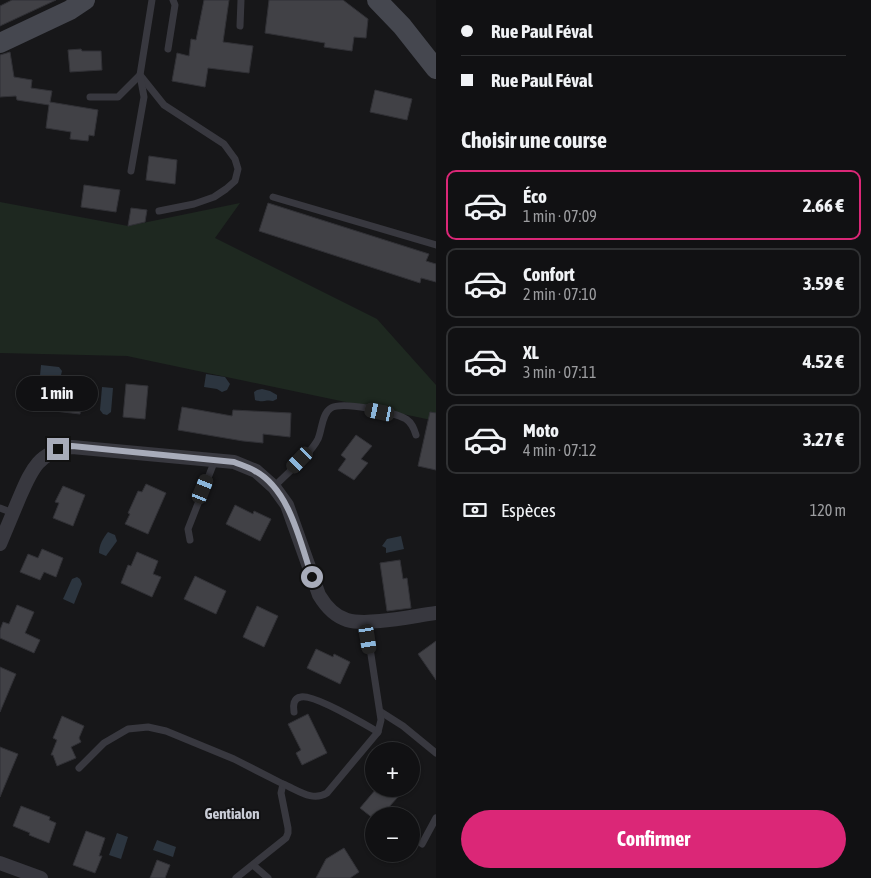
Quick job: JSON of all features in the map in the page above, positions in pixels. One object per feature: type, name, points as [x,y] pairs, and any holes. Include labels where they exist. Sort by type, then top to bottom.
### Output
[{"type":"main road","points":[[0,43],[70,10],[85,0]]},
{"type":"main road","points":[[377,0],[402,26],[435,67]]},
{"type":"street","points":[[0,544],[6,510],[30,472],[42,458],[58,449],[72,446],[234,462],[256,471],[274,487],[287,505],[319,595],[335,614],[347,620],[366,622],[436,613]]},
{"type":"street","points":[[0,863],[41,878]]},
{"type":"lane","points":[[131,171],[144,97],[140,75],[152,0]]},
{"type":"lane","points":[[168,49],[175,5],[173,0]]},
{"type":"lane","points":[[240,26],[241,0]]},
{"type":"lane","points":[[90,97],[118,97],[140,75]]},
{"type":"lane","points":[[140,75],[164,105],[224,144],[235,159],[238,169],[235,180],[214,197],[194,204],[159,211]]},
{"type":"lane","points":[[274,198],[436,245]]},
{"type":"lane","points":[[274,487],[318,440],[326,412],[332,407],[347,405],[397,415],[407,420],[413,426],[416,435]]},
{"type":"lane","points":[[190,540],[188,529],[215,460]]},
{"type":"lane","points":[[79,768],[104,743],[128,729],[148,727],[166,730],[234,759],[315,798],[322,796],[327,793],[378,732],[382,720],[366,622]]},
{"type":"lane","points":[[294,712],[293,704],[302,696],[331,707],[378,732]]},
{"type":"lane","points":[[380,712],[402,726],[436,754]]},
{"type":"lane","points":[[236,878],[281,843],[288,833],[281,793],[283,784]]},
{"type":"lane","points":[[422,844],[436,818]]},
{"type":"lane","points":[[253,865],[268,878]]},
{"type":"shaded area","points":[[0,202],[128,226],[240,203],[215,238],[377,319],[436,385],[436,421],[127,356],[0,353]]},
{"type":"shaded area","points":[[41,365],[59,367],[62,371],[61,375],[58,379],[40,376]]},
{"type":"shaded area","points":[[206,374],[225,377],[230,384],[227,390],[222,392],[217,389],[204,387]]},
{"type":"shaded area","points":[[102,387],[113,388],[111,412],[107,415],[103,414],[100,410]]},
{"type":"shaded area","points":[[262,389],[277,395],[277,399],[273,401],[255,400],[254,392]]},
{"type":"shaded area","points":[[108,532],[115,535],[117,541],[106,556],[99,553],[99,550]]},
{"type":"shaded area","points":[[401,536],[404,549],[386,553],[386,548],[382,546],[387,539]]},
{"type":"shaded area","points":[[77,577],[82,584],[74,604],[63,599],[72,579]]},
{"type":"shaded area","points":[[117,833],[128,837],[121,859],[109,855]]},
{"type":"shaded area","points":[[157,840],[176,847],[173,857],[153,850]]},
{"type":"building","points":[[12,0],[56,0],[0,26],[0,6]]},
{"type":"building","points":[[204,0],[229,0],[223,42],[253,46],[249,73],[208,68],[205,87],[172,81],[177,53],[189,56],[191,39],[196,40]]},
{"type":"building","points":[[269,0],[343,0],[368,19],[366,38],[354,37],[352,51],[324,47],[325,43],[265,33]]},
{"type":"building","points":[[81,49],[82,51],[101,51],[102,70],[70,72],[68,50]]},
{"type":"building","points":[[10,52],[14,77],[32,80],[31,88],[52,91],[50,102],[98,110],[94,136],[89,135],[88,141],[70,139],[71,132],[46,128],[49,105],[17,100],[16,96],[0,97],[0,55]]},
{"type":"building","points":[[375,90],[412,99],[407,120],[370,112]]},
{"type":"building","points":[[149,156],[177,160],[175,184],[146,180]]},
{"type":"building","points":[[84,185],[120,190],[116,212],[81,207]]},
{"type":"building","points":[[268,203],[429,254],[426,261],[436,264],[436,282],[421,278],[420,283],[259,231]]},
{"type":"building","points":[[131,208],[147,210],[145,222],[128,226]]},
{"type":"building","points":[[53,382],[72,384],[71,395],[82,396],[80,414],[37,409],[39,386],[53,387]]},
{"type":"building","points":[[126,384],[148,386],[145,419],[123,417]]},
{"type":"building","points":[[182,407],[232,416],[233,410],[291,413],[290,437],[263,434],[263,443],[178,430]]},
{"type":"building","points":[[430,412],[436,413],[436,470],[418,466]]},
{"type":"building","points":[[356,435],[372,446],[361,459],[368,463],[354,480],[338,470],[346,459],[341,455]]},
{"type":"building","points":[[146,484],[166,493],[148,534],[125,524],[138,491],[142,492]]},
{"type":"building","points":[[63,486],[85,495],[73,526],[53,518],[59,503],[55,502]]},
{"type":"building","points":[[235,505],[253,514],[254,511],[271,519],[260,541],[226,524]]},
{"type":"building","points":[[42,549],[63,558],[56,577],[44,572],[40,580],[20,572],[28,554],[38,558]]},
{"type":"building","points":[[137,552],[158,561],[153,574],[161,577],[152,597],[121,583],[128,565],[131,566]]},
{"type":"building","points":[[400,560],[403,579],[407,578],[411,608],[387,611],[380,563]]},
{"type":"building","points":[[195,576],[226,591],[216,614],[184,599]]},
{"type":"building","points":[[17,605],[34,612],[25,633],[40,640],[34,653],[0,638],[3,622],[9,624]]},
{"type":"building","points":[[257,606],[278,616],[264,647],[243,637]]},
{"type":"building","points":[[436,641],[436,680],[418,654]]},
{"type":"building","points":[[316,649],[333,657],[334,654],[350,662],[340,684],[307,668]]},
{"type":"building","points":[[0,667],[16,674],[0,712]]},
{"type":"building","points":[[308,714],[327,753],[302,765],[296,753],[301,750],[288,724]]},
{"type":"building","points":[[62,716],[84,726],[79,738],[81,742],[71,747],[76,758],[57,766],[53,755],[51,755],[57,740],[53,738]]},
{"type":"building","points":[[0,747],[18,754],[0,797]]},
{"type":"building","points":[[369,797],[398,797],[389,807],[365,807],[365,812],[360,808]]},
{"type":"building","points":[[21,806],[50,817],[49,820],[56,823],[49,843],[13,826]]},
{"type":"building","points":[[86,831],[105,838],[99,856],[102,856],[95,873],[73,865]]},
{"type":"building","points":[[344,848],[359,872],[350,878],[316,878],[326,859]]},
{"type":"building","points":[[157,860],[170,865],[165,878],[150,878]]},
{"type":"district","name":"Gentialon","points":[[232,813]]},
{"type":"route","points":[[58,449],[72,446],[234,462],[256,471],[274,487],[287,505],[312,577]]}]
